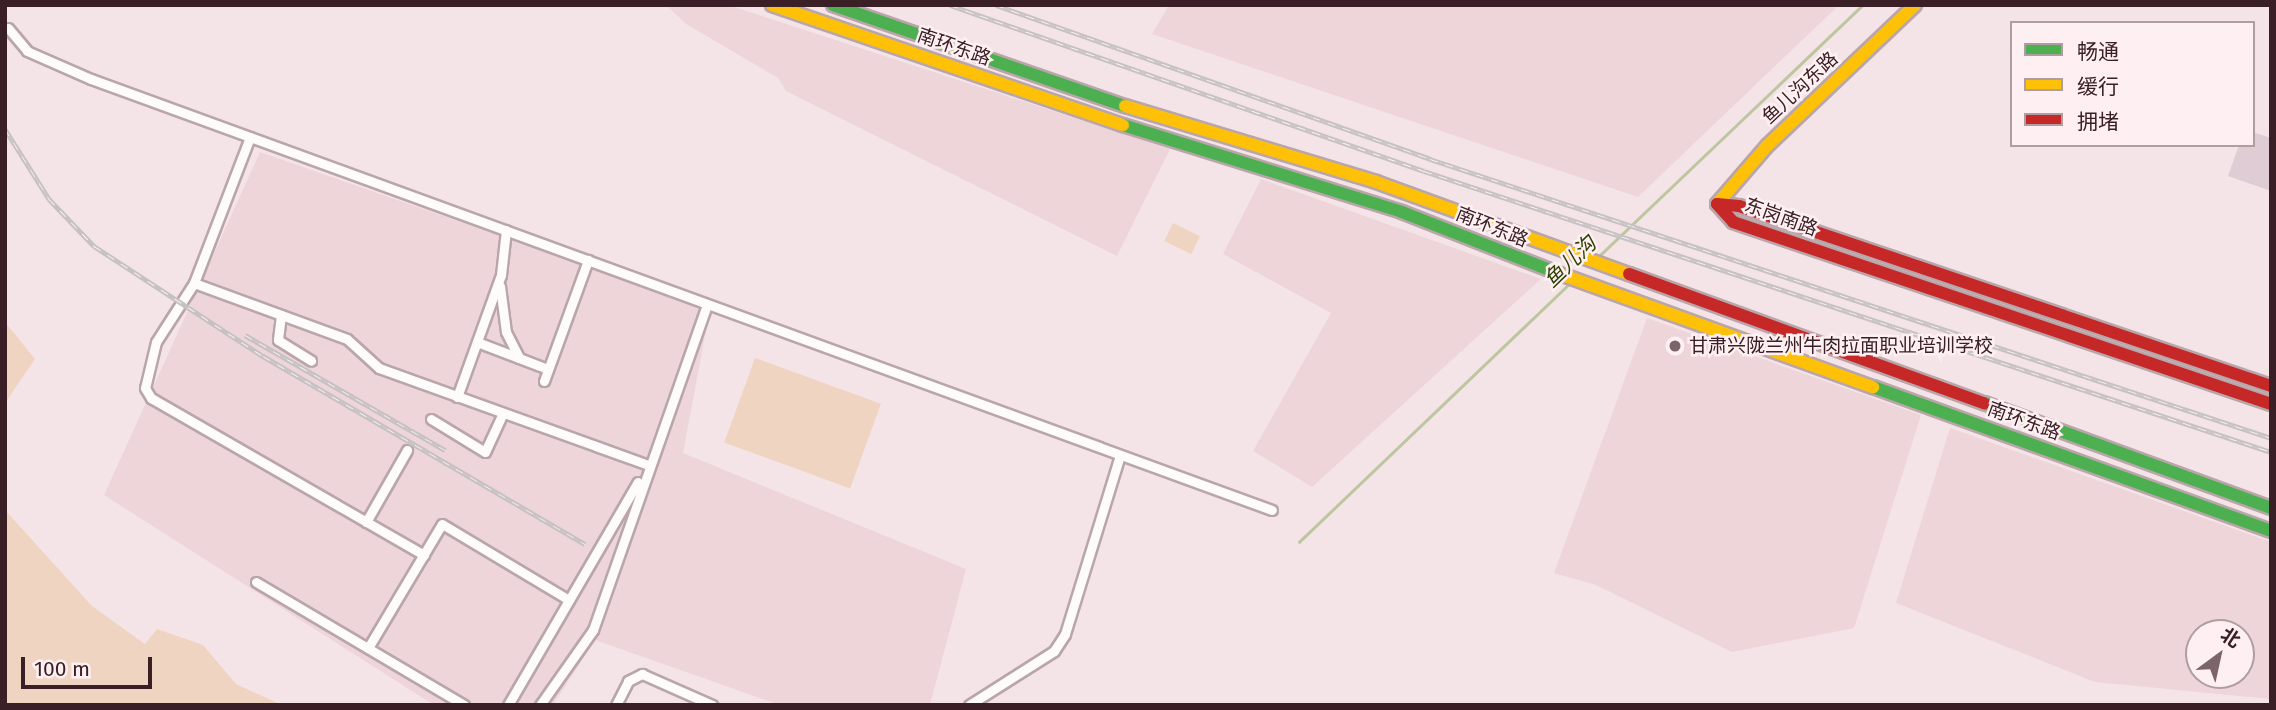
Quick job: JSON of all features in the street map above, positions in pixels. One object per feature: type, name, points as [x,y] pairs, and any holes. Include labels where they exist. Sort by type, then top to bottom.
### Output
[{"type":"main road","name":"南环东路","points":[[772,5],[1179,144],[1370,202],[1583,283],[2271,531]]},
{"type":"main road","name":"南环东路","points":[[833,5],[1079,92],[1376,182],[1600,268],[2271,508]]},
{"type":"main road","name":"鱼儿沟东路","points":[[1717,204],[1768,145],[1915,5]]},
{"type":"main road","points":[[1370,202],[1376,182]]},
{"type":"main road","name":"东岗南路","points":[[1717,204],[1739,206],[2271,386]]},
{"type":"main road","name":"东岗南路","points":[[1717,204],[1733,222],[2271,404]]},
{"type":"main road","points":[[2170,494],[2177,474]]},
{"type":"street","points":[[8,28],[27,51],[250,137],[1272,510]]},
{"type":"street","points":[[250,137],[194,283],[156,342],[144,382],[148,393],[424,555]]},
{"type":"street","points":[[506,230],[499,254],[500,303],[519,358]]},
{"type":"street","points":[[544,381],[588,260]]},
{"type":"street","points":[[457,397],[501,275]]},
{"type":"street","points":[[194,283],[358,344],[379,368],[648,465]]},
{"type":"street","points":[[540,705],[593,630],[648,465],[707,304]]},
{"type":"street","points":[[281,315],[278,340],[310,361]]},
{"type":"street","points":[[477,342],[548,369]]},
{"type":"street","points":[[431,419],[485,452],[503,413]]},
{"type":"street","points":[[366,522],[407,450]]},
{"type":"street","points":[[969,705],[1054,651],[1065,634],[1120,455]]},
{"type":"street","points":[[508,705],[648,465]]},
{"type":"street","points":[[368,648],[442,524],[569,600]]},
{"type":"street","points":[[256,582],[464,705]]},
{"type":"street","points":[[616,705],[628,681],[642,674],[712,705]]},
{"type":"shaded area","points":[[666,5],[728,5],[1170,149],[1117,256],[786,91],[778,78],[686,24]]},
{"type":"shaded area","points":[[1169,5],[1839,5],[1638,197],[1152,34]]},
{"type":"shaded area","points":[[260,152],[710,309],[683,453],[966,569],[930,705],[780,705],[595,640],[553,705],[434,705],[104,495]]},
{"type":"shaded area","points":[[1261,179],[1541,279],[1312,487],[1253,451],[1331,313],[1223,254]]},
{"type":"shaded area","points":[[1173,223],[1200,236],[1191,254],[1164,241]]},
{"type":"shaded area","points":[[1647,318],[1921,415],[1854,628],[1732,652],[1596,585],[1554,573]]},
{"type":"shaded area","points":[[5,322],[35,359],[5,403]]},
{"type":"shaded area","points":[[755,358],[881,404],[850,488],[724,443]]},
{"type":"shaded area","points":[[1950,428],[2271,542],[2271,699],[2095,682],[1896,603]]},
{"type":"shaded area","points":[[5,510],[92,606],[145,644],[157,629],[203,645],[236,684],[282,705],[5,705]]},
{"type":"building","points":[[2255,133],[2271,138],[2271,191],[2228,176],[2238,147],[2255,147]]},
{"type":"waterway","name":"鱼儿沟","points":[[1598,257],[1863,5]]},
{"type":"waterway","name":"鱼儿沟","points":[[1299,542],[1570,283]]},
{"type":"railway","points":[[950,5],[1424,171],[2271,452]]},
{"type":"railway","points":[[996,5],[1430,159],[2271,438]]},
{"type":"railway","points":[[5,129],[49,199],[94,246],[263,356],[585,544]]},
{"type":"railway","points":[[245,335],[445,450]]},
{"type":"traffic: fast","points":[[833,5],[1125,106]]},
{"type":"traffic: fast","points":[[1123,125],[1402,212],[1563,275]]},
{"type":"traffic: fast","points":[[1873,387],[2271,531]]},
{"type":"traffic: fast","points":[[1984,403],[2271,508]]},
{"type":"traffic: slow","points":[[772,5],[1123,125]]},
{"type":"traffic: slow","points":[[1717,204],[1768,145],[1915,5]]},
{"type":"traffic: slow","points":[[1125,106],[1376,182],[1629,274]]},
{"type":"traffic: slow","points":[[1563,275],[1873,387]]},
{"type":"traffic: jam","points":[[1717,204],[1733,222],[2271,404]]},
{"type":"traffic: jam","points":[[1717,204],[1739,206],[2271,386]]},
{"type":"traffic: jam","points":[[1629,274],[1984,403]]},
{"type":"place","name":"甘肃兴陇兰州牛肉拉面职业培训学校","points":[[1675,346]]}]
